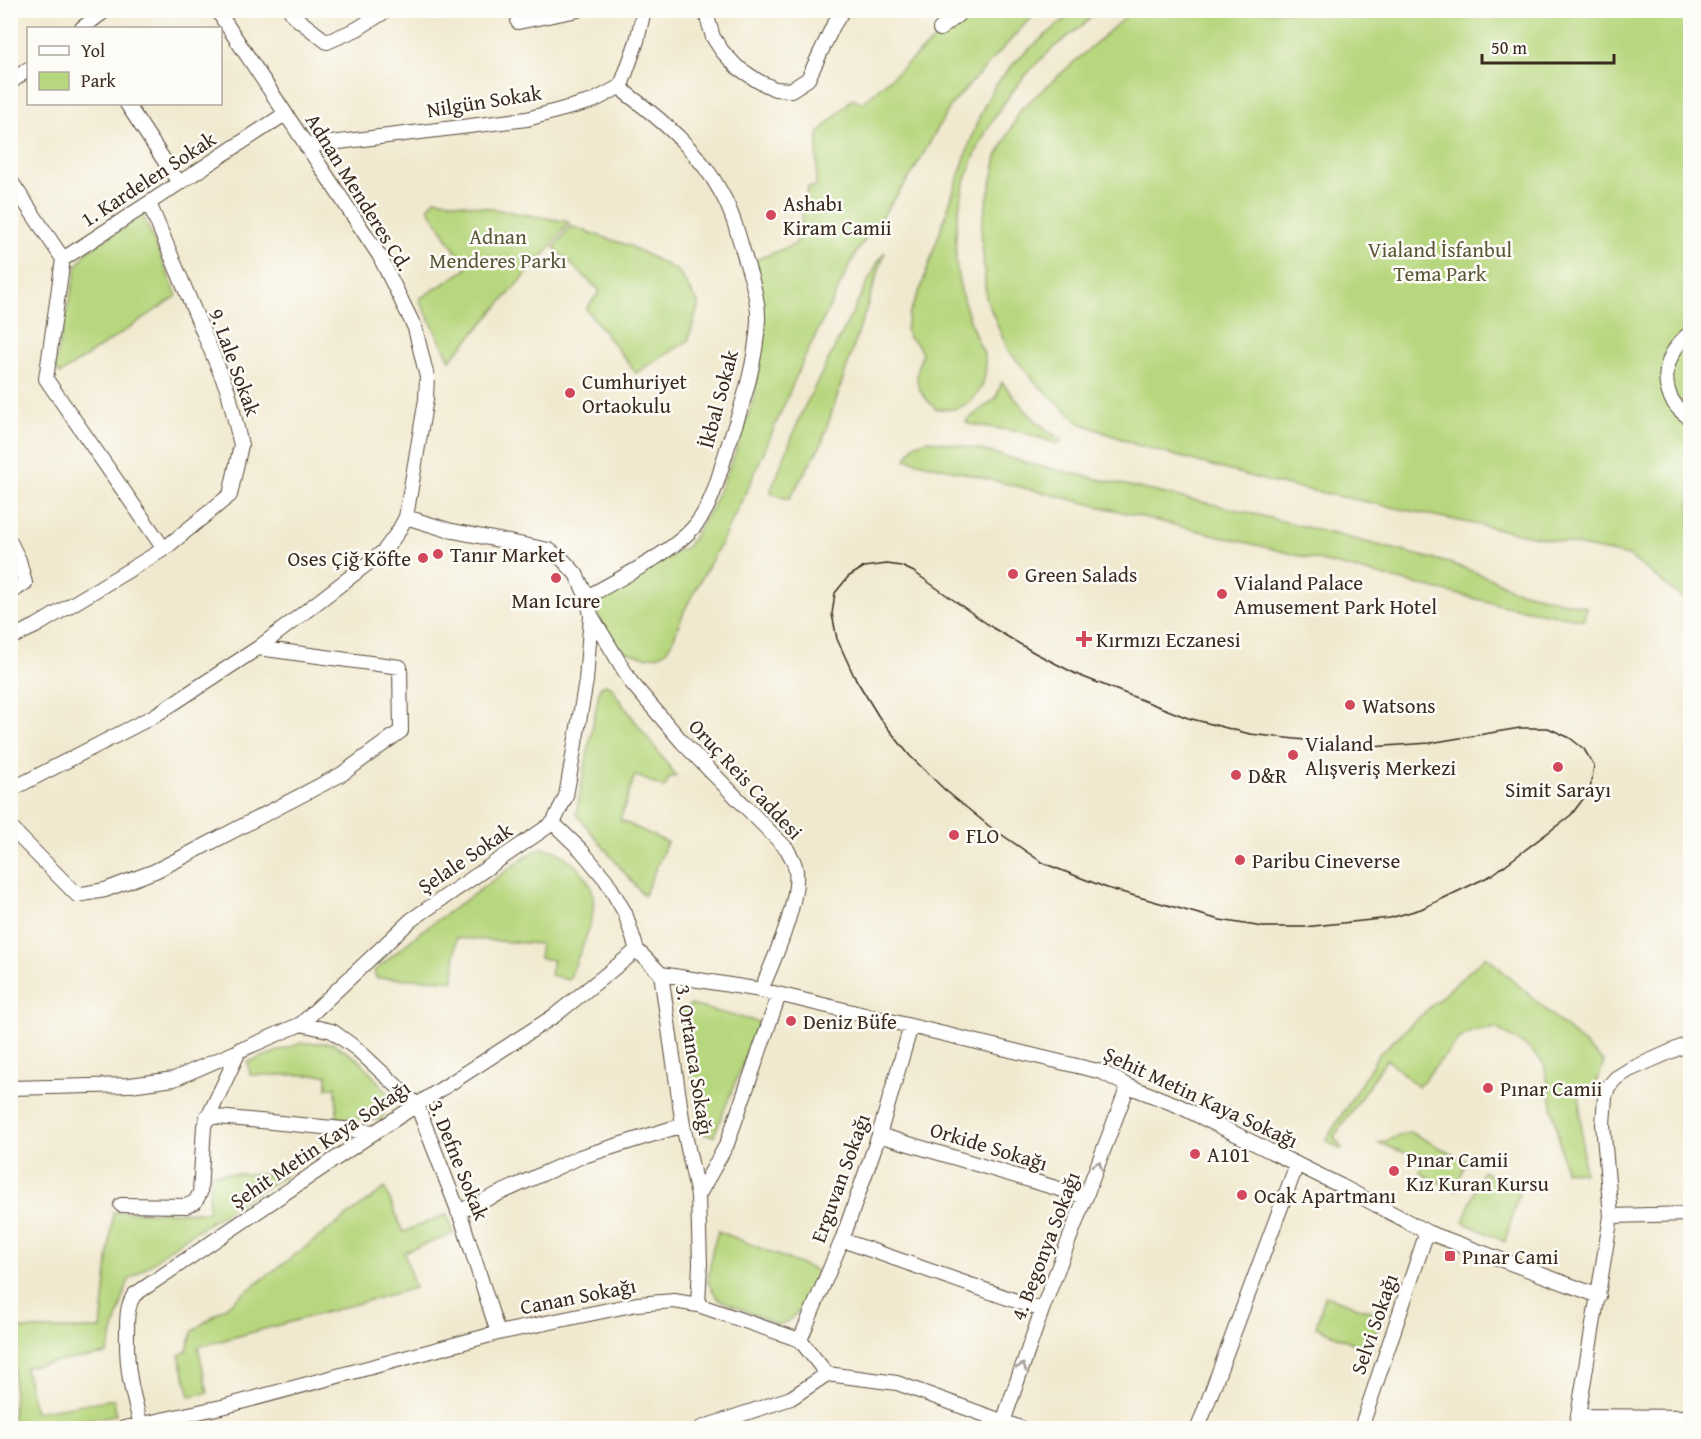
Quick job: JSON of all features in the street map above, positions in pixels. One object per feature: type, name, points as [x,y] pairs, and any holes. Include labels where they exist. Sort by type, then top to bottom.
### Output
[{"type":"street","points":[[83,27],[106,10]]},
{"type":"street","name":"Adnan Menderes Cd.","points":[[217,10],[379,255],[415,328],[427,377],[426,399],[406,518]]},
{"type":"street","points":[[290,10],[296,18],[327,42],[357,29],[387,10]]},
{"type":"street","points":[[518,22],[578,10]]},
{"type":"street","points":[[621,86],[637,41],[644,10]]},
{"type":"street","points":[[705,10],[713,37],[737,67],[775,89],[791,90],[808,79],[832,26],[843,10]]},
{"type":"street","points":[[940,29],[963,10]]},
{"type":"street","points":[[10,83],[27,70]]},
{"type":"street","name":"Nilgün Sokak","points":[[306,146],[527,119],[593,101],[621,86]]},
{"type":"street","name":"İkbal Sokak","points":[[587,597],[672,546],[693,528],[706,509],[750,380],[758,319],[739,237],[723,195],[705,167],[667,124],[626,93],[621,86]]},
{"type":"street","points":[[128,105],[179,183]]},
{"type":"street","name":"1. Kardelen Sokak","points":[[63,259],[285,114]]},
{"type":"street","points":[[10,180],[63,259],[46,379],[164,549]]},
{"type":"street","name":"9. Lale Sokak","points":[[10,638],[36,626],[164,549],[230,495],[241,446],[228,391],[149,203]]},
{"type":"street","points":[[1690,333],[1675,349],[1669,362],[1666,389],[1672,400],[1690,418]]},
{"type":"street","points":[[10,790],[153,716],[258,648],[384,550],[406,518]]},
{"type":"street","name":"Şelale Sokak","points":[[10,1088],[130,1085],[174,1079],[301,1024],[411,920],[553,823],[566,796],[586,681],[591,615],[587,597],[576,574],[563,560],[549,550],[448,530],[406,518]]},
{"type":"street","points":[[10,542],[19,560],[25,583],[10,593]]},
{"type":"street","name":"Oruç Reis Caddesi","points":[[591,615],[631,682],[684,743],[787,849],[795,866],[794,896],[786,925],[760,990]]},
{"type":"street","points":[[10,827],[77,895],[105,890],[155,871],[342,774],[401,731],[400,667],[258,648]]},
{"type":"street","name":"3. Ortanca Sokağı","points":[[553,823],[581,850],[606,880],[625,914],[637,950],[661,974],[682,1125],[698,1196],[700,1264],[698,1305]]},
{"type":"street","name":"Şehit Metin Kaya Sokağı","points":[[141,1425],[127,1367],[127,1312],[134,1294],[375,1132],[554,1016],[637,950]]},
{"type":"street","name":"Şehit Metin Kaya Sokağı","points":[[661,974],[760,990],[1102,1072],[1128,1086],[1177,1105],[1297,1164],[1427,1232],[1599,1296]]},
{"type":"street","points":[[698,1196],[727,1144],[780,995]]},
{"type":"street","name":"3. Defne Sokak","points":[[301,1024],[332,1031],[357,1049],[417,1105],[459,1212],[498,1333]]},
{"type":"street","name":"Erguvan Sokağı","points":[[800,1340],[842,1240],[879,1135],[910,1026]]},
{"type":"street","points":[[1690,1043],[1616,1078],[1608,1087],[1605,1097],[1603,1124],[1611,1216],[1577,1422],[1690,1417]]},
{"type":"street","points":[[121,1204],[186,1206],[195,1202],[200,1193],[204,1126],[240,1049]]},
{"type":"street","name":"4. Begonya Sokağı","points":[[1003,1422],[1042,1310],[1128,1086]]},
{"type":"street","points":[[207,1116],[375,1132]]},
{"type":"street","points":[[459,1212],[580,1157],[682,1125]]},
{"type":"street","name":"Orkide Sokağı","points":[[879,1135],[1086,1197]]},
{"type":"street","points":[[1198,1428],[1297,1164]]},
{"type":"street","points":[[1611,1216],[1690,1214]]},
{"type":"street","name":"Selvi Sokağı","points":[[1361,1428],[1427,1232]]},
{"type":"street","points":[[842,1240],[1042,1310]]},
{"type":"street","name":"Canan Sokağı","points":[[124,1428],[226,1406],[498,1333],[637,1304],[674,1301],[698,1305],[800,1340]]},
{"type":"street","points":[[800,1340],[827,1374]]},
{"type":"street","points":[[701,1428],[791,1398],[827,1374],[897,1383],[1021,1428]]},
{"type":"green space","points":[[967,11],[1040,11],[1026,23],[951,105],[912,174],[857,251],[802,363],[753,477],[666,651],[660,655],[646,657],[625,651],[604,628],[594,607],[596,600],[601,594],[688,546],[712,507],[734,456],[754,398],[763,331],[755,260],[796,244],[808,187],[816,187],[818,134],[853,98],[862,103]]},
{"type":"green space","points":[[1074,11],[1097,11],[1052,49],[1017,85],[989,127],[968,174],[957,222],[956,259],[962,295],[984,355],[985,372],[980,389],[970,402],[954,409],[936,409],[918,385],[917,372],[922,354],[918,345],[908,337],[906,330],[909,314],[922,285],[977,122],[989,96],[1011,66]]},
{"type":"green space","name":"Vialand İsfanbul Tema Park","points":[[1132,11],[1690,11],[1690,604],[1629,556],[1270,482],[1137,445],[1080,423],[1038,385],[1008,350],[986,298],[981,228],[997,157],[1021,109]]},
{"type":"green space","name":"Adnan Menderes Parkı","points":[[435,199],[569,222],[549,249],[450,360],[419,299],[467,269],[428,208]]},
{"type":"green space","points":[[143,215],[177,296],[60,374],[54,367],[77,266],[87,251]]},
{"type":"green space","points":[[570,226],[630,246],[678,271],[699,304],[688,341],[636,373],[586,309],[600,291],[554,248]]},
{"type":"green space","points":[[885,252],[821,445],[789,499],[770,493],[802,412]]},
{"type":"green space","points":[[1002,382],[1037,422],[1062,440],[1059,444],[1021,432],[969,424],[966,421],[996,398]]},
{"type":"green space","points":[[928,440],[974,448],[1039,466],[1238,510],[1453,564],[1493,579],[1511,589],[1586,607],[1584,620],[1505,606],[906,459],[914,445]]},
{"type":"green space","points":[[605,684],[612,687],[676,776],[670,777],[664,788],[635,775],[620,820],[667,842],[644,896],[576,814],[600,687]]},
{"type":"green space","points":[[542,848],[559,853],[574,864],[586,878],[593,895],[589,927],[569,980],[550,975],[553,960],[540,958],[540,944],[456,938],[454,980],[376,978],[374,971],[422,931],[533,852]]},
{"type":"green space","points":[[1486,956],[1604,1062],[1595,1088],[1579,1089],[1584,1173],[1565,1171],[1544,1064],[1529,1048],[1496,1028],[1473,1031],[1460,1038],[1418,1087],[1387,1059],[1334,1137],[1342,1148],[1339,1149],[1326,1140],[1379,1054]]},
{"type":"green space","points":[[690,1005],[759,1022],[714,1136],[703,1134],[680,1012]]},
{"type":"green space","points":[[301,1043],[333,1043],[359,1060],[388,1093],[382,1120],[337,1118],[336,1086],[327,1089],[327,1075],[250,1075],[248,1062]]},
{"type":"green space","points":[[1410,1132],[1466,1161],[1456,1190],[1420,1173],[1424,1160],[1379,1143]]},
{"type":"green space","points":[[1482,1171],[1520,1189],[1505,1242],[1463,1222]]},
{"type":"green space","points":[[211,1173],[285,1175],[186,1237],[128,1281],[107,1354],[25,1367],[35,1412],[114,1399],[116,1415],[36,1428],[13,1428],[15,1329],[101,1329],[113,1212],[208,1212]]},
{"type":"green space","points":[[385,1188],[403,1232],[447,1214],[454,1234],[404,1252],[415,1288],[198,1347],[208,1393],[190,1396],[179,1355],[186,1352],[193,1331]]},
{"type":"green space","points":[[718,1231],[817,1271],[799,1310],[787,1322],[779,1325],[718,1299],[708,1282],[712,1251]]},
{"type":"green space","points":[[1325,1296],[1382,1315],[1371,1351],[1316,1327]]},
{"type":"tram line","points":[[887,564],[901,566],[914,572],[993,628],[1035,653],[1078,675],[1188,718],[1250,734],[1370,747],[1430,743],[1520,728],[1548,728],[1570,738],[1584,749],[1594,766],[1590,790],[1571,815],[1492,875],[1421,909],[1390,918],[1304,927],[1263,927],[1220,920],[1107,888],[1043,863],[989,826],[945,790],[910,756],[879,717],[854,676],[837,639],[832,614],[835,593],[848,577],[864,567],[887,564]]},
{"type":"place","name":"Ashabı Kiram Camii","points":[[771,215]]},
{"type":"place","name":"Cumhuriyet Ortaokulu","points":[[570,393]]},
{"type":"place","name":"Tanır Market","points":[[438,554]]},
{"type":"place","name":"Oses Çiğ Köfte","points":[[423,558]]},
{"type":"place","name":"Green Salads","points":[[1013,574]]},
{"type":"place","name":"Man Icure","points":[[556,578]]},
{"type":"place","name":"Vialand Palace Amusement Park Hotel","points":[[1222,594]]},
{"type":"place","name":"Kırmızı Eczanesi","points":[[1084,639]]},
{"type":"place","name":"Watsons","points":[[1350,705]]},
{"type":"place","name":"Vialand Alışveriş Merkezi","points":[[1293,755]]},
{"type":"place","name":"Simit Sarayı","points":[[1558,767]]},
{"type":"place","name":"D&R","points":[[1236,775]]},
{"type":"place","name":"FLO","points":[[954,835]]},
{"type":"place","name":"Paribu Cineverse","points":[[1240,860]]},
{"type":"place","name":"Deniz Büfe","points":[[791,1021]]},
{"type":"place","name":"Pınar Camii","points":[[1488,1088]]},
{"type":"place","name":"A101","points":[[1195,1154]]},
{"type":"place","name":"Pınar Camii Kız Kuran Kursu","points":[[1394,1171]]},
{"type":"place","name":"Ocak Apartmanı","points":[[1242,1195]]},
{"type":"place","name":"Pınar Cami","points":[[1450,1256]]}]
